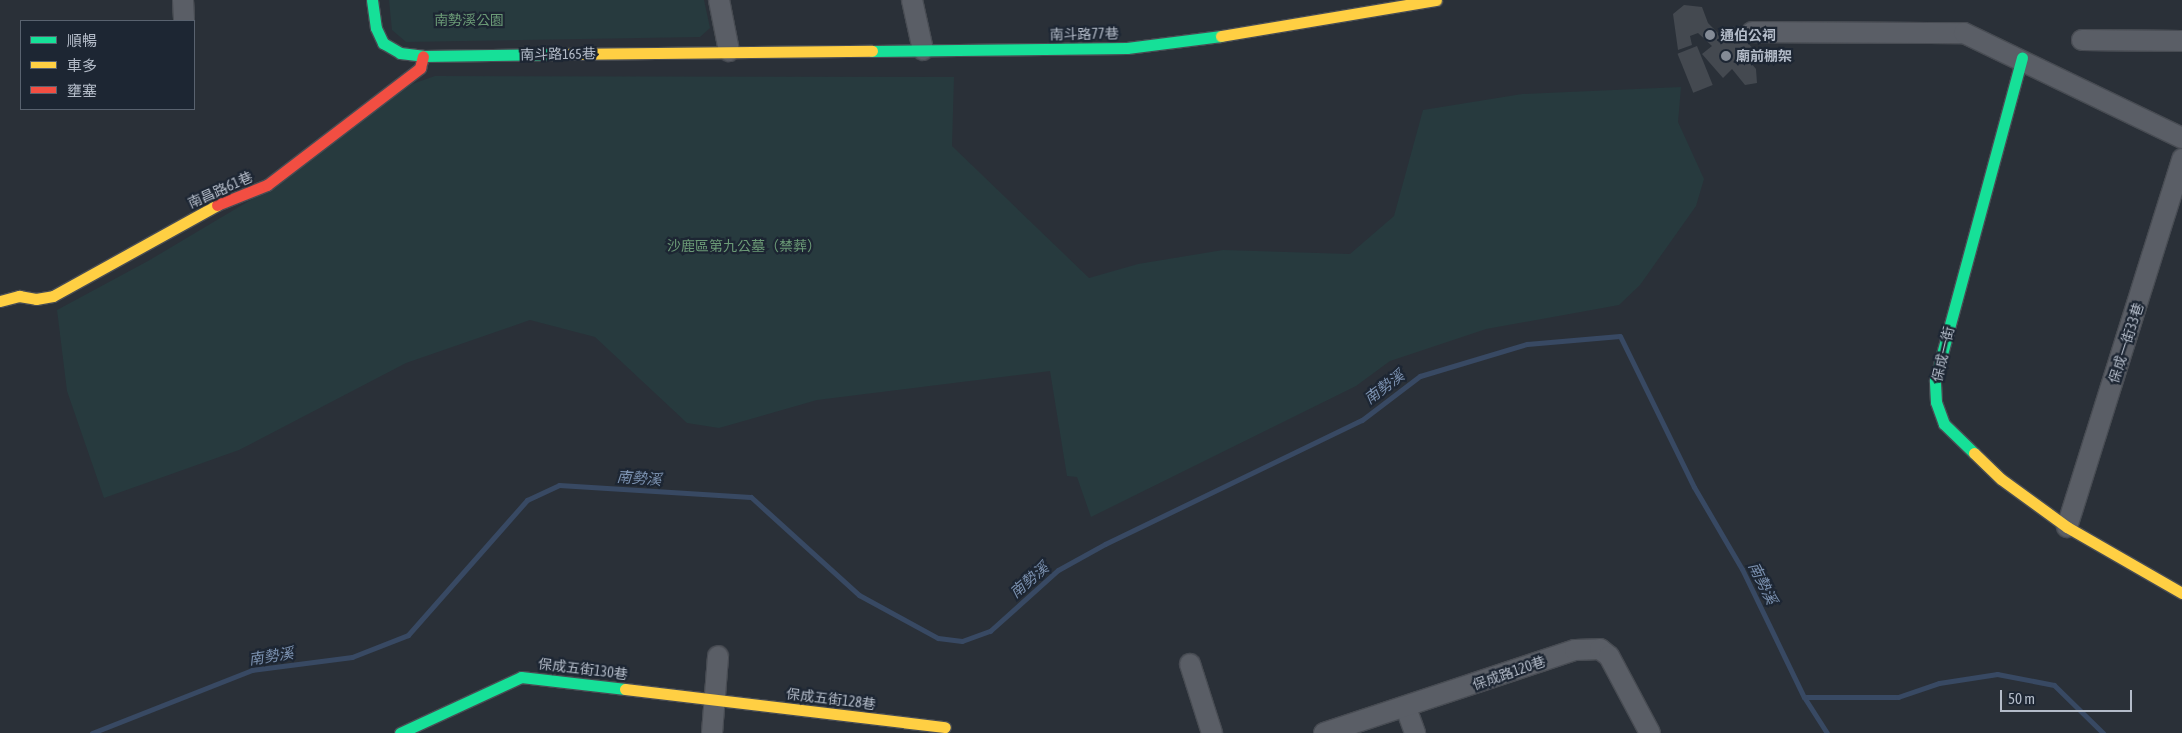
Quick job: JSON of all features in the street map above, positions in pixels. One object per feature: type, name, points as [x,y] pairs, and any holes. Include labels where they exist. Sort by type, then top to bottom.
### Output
[{"type":"street","points":[[183,0],[184,20]]},
{"type":"street","name":"南斗路165巷","points":[[372,0],[376,28],[383,43],[400,53],[423,56],[729,51]]},
{"type":"street","points":[[719,0],[729,51]]},
{"type":"street","points":[[912,0],[923,50]]},
{"type":"street","name":"南斗路77巷","points":[[729,51],[1127,48],[1206,39],[1352,7],[1436,0]]},
{"type":"street","points":[[1752,32],[1964,33],[2022,58],[2182,138]]},
{"type":"street","points":[[2082,40],[2182,41]]},
{"type":"street","name":"南昌路61巷","points":[[0,301],[19,296],[36,299],[53,296],[199,213],[267,185],[420,68],[423,56]]},
{"type":"street","name":"保成一街","points":[[2022,58],[1935,380],[1936,402],[1944,424],[2001,479],[2067,527],[2182,592]]},
{"type":"street","name":"保成一街33巷","points":[[2067,527],[2182,159]]},
{"type":"street","name":"保成路120巷","points":[[1324,733],[1406,708],[1575,650],[1600,649],[1610,656],[1650,733]]},
{"type":"street","points":[[712,733],[718,656]]},
{"type":"street","points":[[1190,664],[1212,733]]},
{"type":"street","name":"保成五街130巷","points":[[400,733],[521,676],[714,700]]},
{"type":"street","name":"保成五街128巷","points":[[714,700],[945,727]]},
{"type":"street","points":[[1406,708],[1415,733]]},
{"type":"green space","name":"南勢溪公園","points":[[389,0],[704,0],[710,28],[700,37],[406,42],[392,30]]},
{"type":"green space","name":"沙鹿區第九公墓（禁葬）","points":[[435,76],[954,77],[952,146],[1089,278],[1138,264],[1223,250],[1350,254],[1394,216],[1423,110],[1522,94],[1681,87],[1678,122],[1704,179],[1696,206],[1640,285],[1619,305],[1486,329],[1390,361],[1356,386],[1091,517],[1077,477],[1067,476],[1050,371],[817,400],[719,428],[687,423],[595,337],[530,320],[406,363],[239,450],[104,498],[67,391],[57,310],[148,261],[269,189],[412,84]]},
{"type":"building","points":[[1684,5],[1702,7],[1708,23],[1722,37],[1733,26],[1754,50],[1746,57],[1756,69],[1757,83],[1745,85],[1732,69],[1723,78],[1702,54],[1712,46],[1698,33],[1690,36],[1692,45],[1678,50],[1673,14]]},
{"type":"building","points":[[1697,46],[1713,85],[1693,93],[1678,54]]},
{"type":"waterway","name":"南勢溪","points":[[92,733],[252,670],[352,657],[408,635],[527,500],[559,485],[751,497],[859,595],[938,638],[962,641],[990,631],[1058,570],[1105,544],[1362,420],[1420,376],[1527,344],[1620,336],[1694,487],[1742,569],[1804,697],[1827,733]]},
{"type":"waterway","points":[[1804,697],[1898,697],[1939,683],[1997,674],[2054,685],[2103,733]]},
{"type":"traffic: fast","points":[[372,0],[376,28],[383,43],[400,53],[423,56],[560,54]]},
{"type":"traffic: fast","points":[[872,51],[1127,48],[1221,36]]},
{"type":"traffic: fast","points":[[1974,453],[1944,424],[1936,402],[1935,380],[2022,58]]},
{"type":"traffic: fast","points":[[400,733],[521,677],[625,689]]},
{"type":"traffic: slow","points":[[1221,36],[1436,0]]},
{"type":"traffic: slow","points":[[560,54],[872,51]]},
{"type":"traffic: slow","points":[[0,301],[19,296],[36,299],[53,296],[217,205]]},
{"type":"traffic: slow","points":[[1974,453],[2001,479],[2067,527],[2182,593]]},
{"type":"traffic: slow","points":[[625,689],[945,727]]},
{"type":"traffic: jam","points":[[217,205],[267,185],[420,68],[423,56]]},
{"type":"place","name":"通伯公祠","points":[[1710,35]]},
{"type":"place","name":"廟前棚架","points":[[1726,56]]}]
